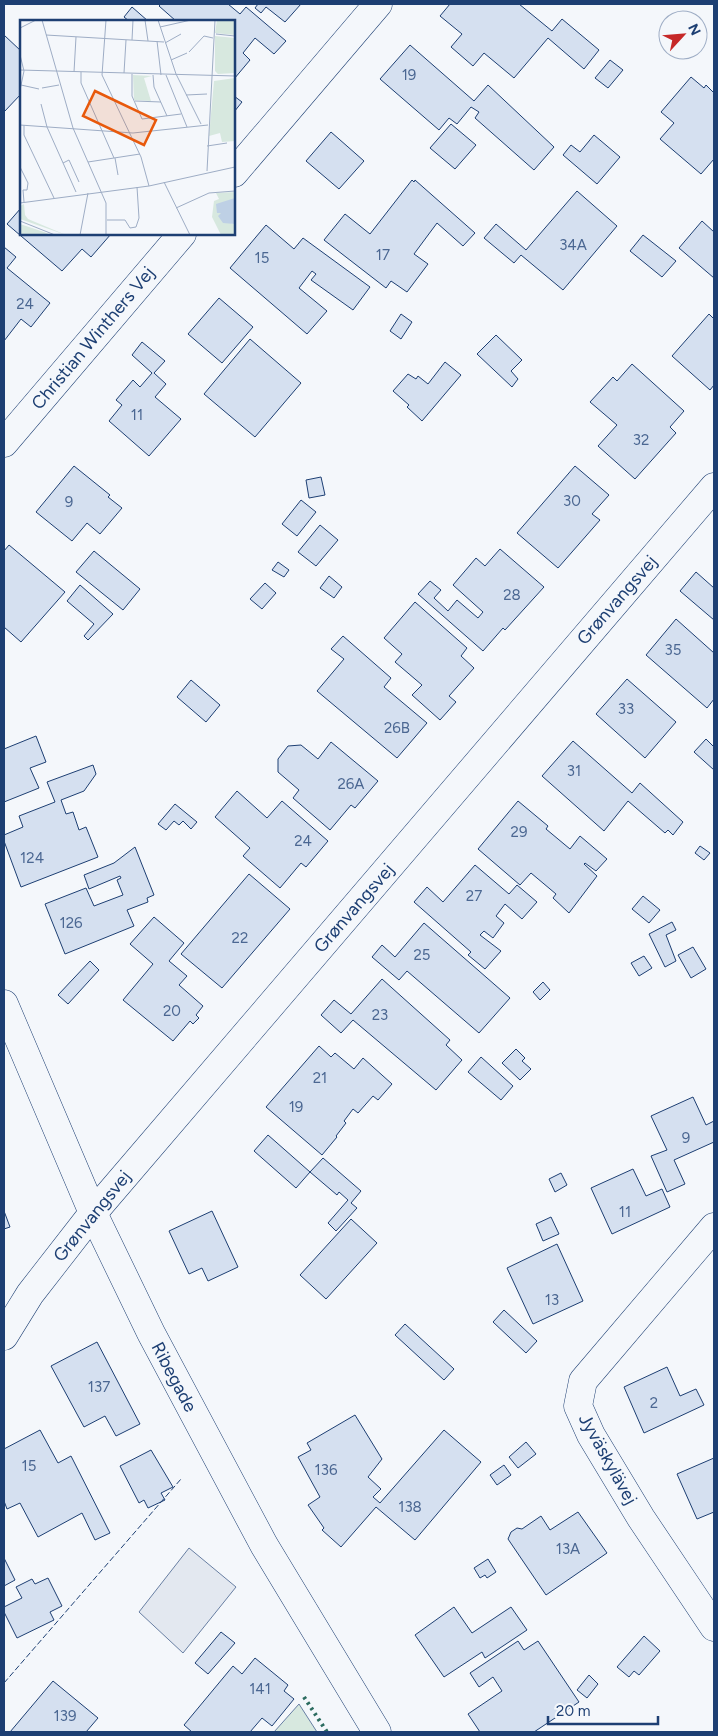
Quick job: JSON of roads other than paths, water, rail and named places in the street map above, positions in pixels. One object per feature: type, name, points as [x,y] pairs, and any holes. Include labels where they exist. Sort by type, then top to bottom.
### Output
[{"type":"street","points":[[235,172],[378,4]]},
{"type":"street","name":"Christian Winthers Vej","points":[[4,443],[181,235]]},
{"type":"street","name":"Grønvangsvej","points":[[4,1336],[30,1294],[93,1213],[714,487]]},
{"type":"street","name":"Ribegade","points":[[4,1004],[93,1213],[151,1333],[264,1545],[377,1732]]},
{"type":"street","name":"Jyväskylävej","points":[[714,1227],[583,1381],[578,1406],[591,1435],[641,1518],[714,1627]]}]
